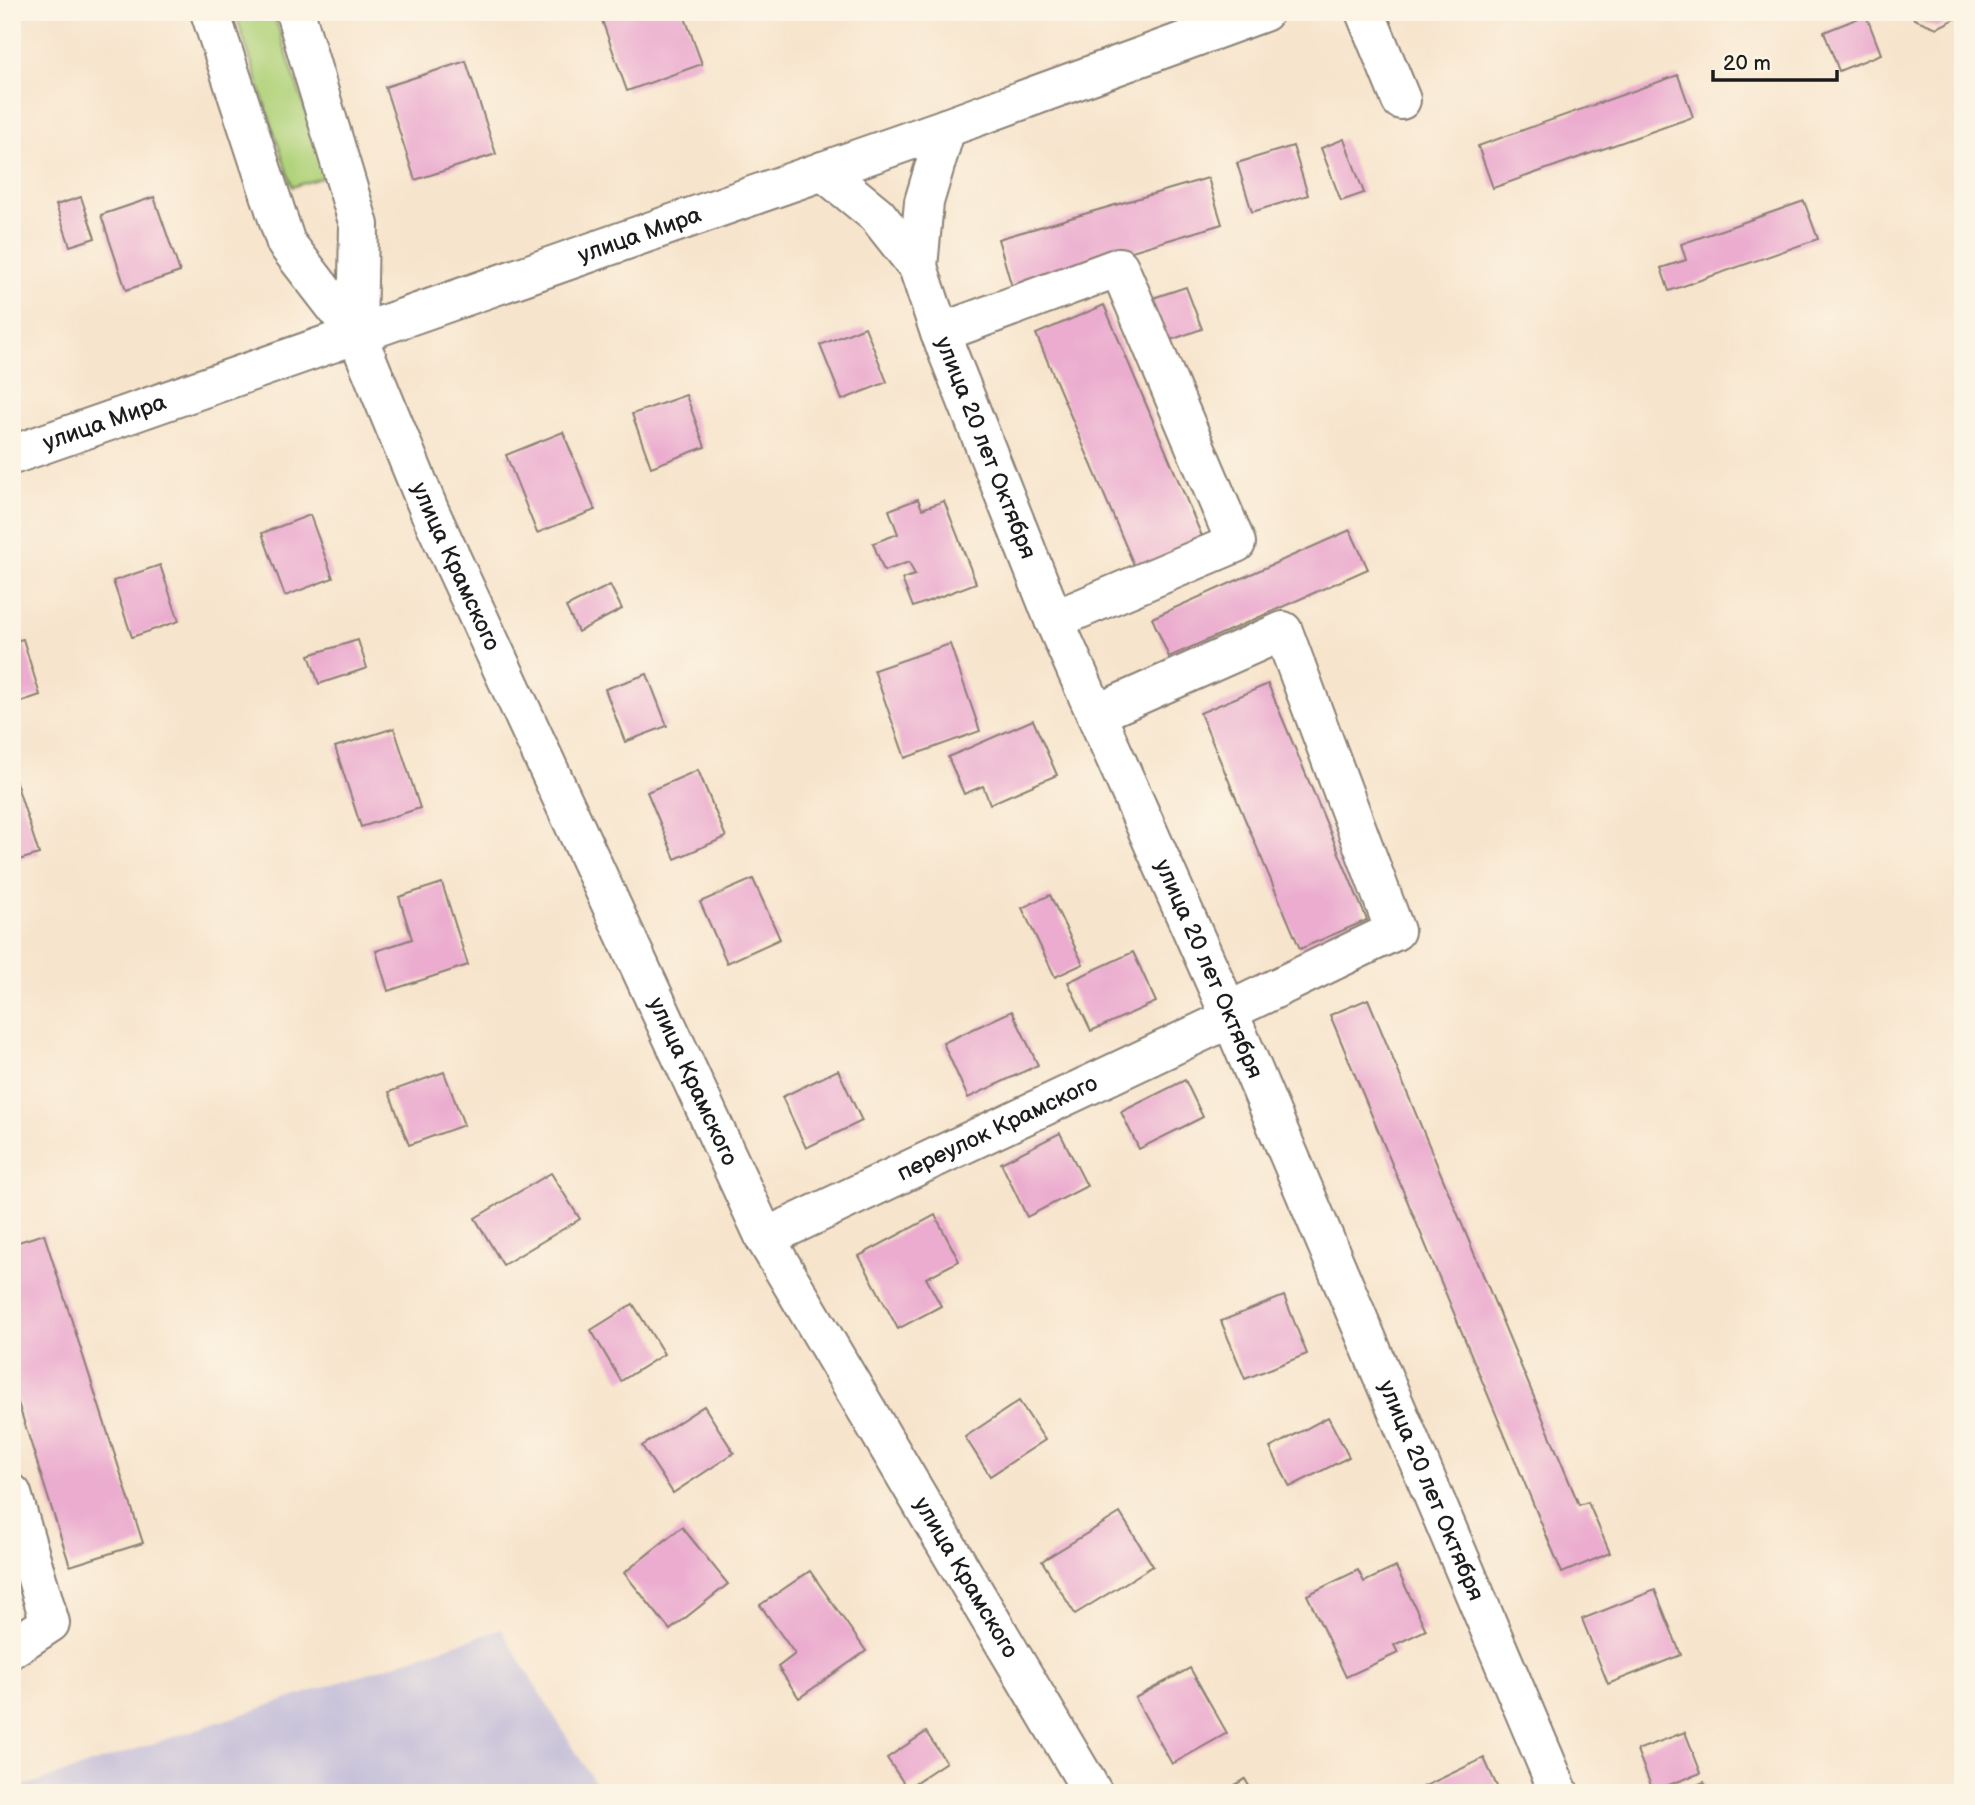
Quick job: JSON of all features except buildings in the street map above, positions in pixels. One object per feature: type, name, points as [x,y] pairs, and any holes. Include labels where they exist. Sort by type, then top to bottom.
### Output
[{"type":"street","name":"улица Крамского","points":[[210,12],[286,243],[357,335],[429,510],[765,1238],[1093,1793]]},
{"type":"street","name":"улица Крамского","points":[[295,12],[359,225],[357,335]]},
{"type":"street","name":"улица Мира","points":[[12,455],[946,128],[1264,12]]},
{"type":"street","points":[[1365,12],[1401,100]]},
{"type":"street","points":[[918,267],[924,202],[946,128]]},
{"type":"street","name":"улица 20 лет Октября","points":[[822,171],[877,215],[918,267],[940,333],[1054,620],[1229,1015],[1559,1793]]},
{"type":"street","points":[[940,333],[1119,267],[1236,543],[1054,620]]},
{"type":"street","name":"переулок Крамского","points":[[765,1238],[1229,1015],[1395,931],[1283,631],[1096,714]]},
{"type":"street","points":[[12,1494],[50,1623],[12,1648]]},
{"type":"shaded area","points":[[501,1629],[601,1793],[12,1793],[12,1790]]},
{"type":"green space","points":[[235,12],[273,12],[327,176],[292,187]]}]
